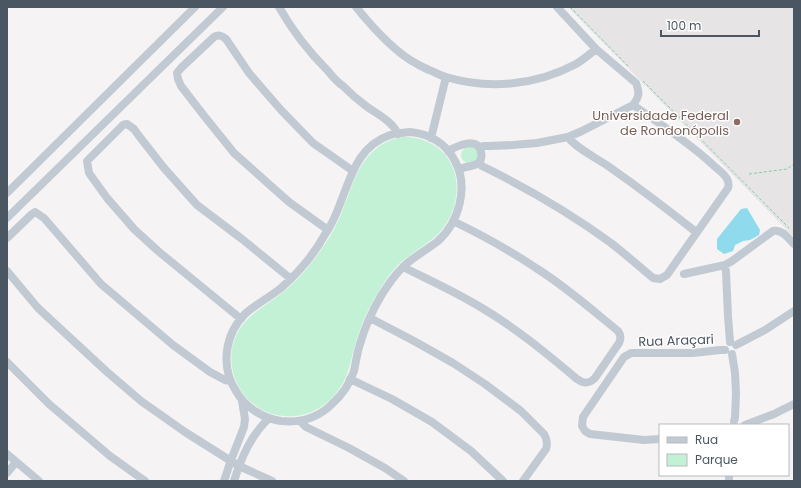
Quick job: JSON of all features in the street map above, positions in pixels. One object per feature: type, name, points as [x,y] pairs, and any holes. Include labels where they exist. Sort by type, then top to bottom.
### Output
[{"type":"street","points":[[7,193],[195,7]]},
{"type":"street","points":[[7,218],[223,7]]},
{"type":"street","points":[[279,7],[304,43],[342,86],[389,122],[398,134]]},
{"type":"street","points":[[356,7],[372,27],[398,52],[419,65],[446,77],[472,82],[498,85],[529,82],[556,73],[578,63],[596,49]]},
{"type":"street","points":[[480,148],[483,146],[513,145],[568,137],[633,105],[638,98],[639,94],[636,84],[596,49],[557,7]]},
{"type":"street","points":[[328,230],[289,202],[234,153],[181,86],[177,73],[180,68],[214,37],[218,35],[226,38],[249,72],[281,110],[313,143],[353,171]]},
{"type":"street","points":[[431,138],[446,77]]},
{"type":"street","points":[[479,162],[482,166],[513,181],[561,209],[611,243],[653,278],[660,279],[667,275],[728,188],[728,181],[706,159],[633,105]]},
{"type":"street","points":[[241,319],[158,251],[134,229],[107,198],[89,173],[87,161],[123,126],[127,124],[134,129],[164,168],[197,205],[291,279]]},
{"type":"street","points":[[410,132],[431,138],[448,151],[453,157],[459,170],[462,184],[458,209],[448,230],[437,241],[403,267],[385,291],[370,318],[360,344],[354,371],[343,392],[329,408],[316,416],[300,421],[284,421],[269,418],[254,411],[242,401],[230,381],[227,366],[227,351],[234,329],[246,313],[291,279],[310,258],[328,230],[353,171],[363,155],[375,143],[388,136],[410,132]]},
{"type":"street","points":[[568,137],[572,142],[651,196],[696,232]]},
{"type":"street","points":[[448,151],[463,144],[470,143],[480,148],[482,155],[479,162],[473,166],[465,167],[459,170]]},
{"type":"street","points":[[7,238],[35,212],[44,218],[101,284],[173,345],[210,372],[230,381]]},
{"type":"street","points":[[403,267],[483,308],[541,349],[582,382],[591,382],[619,343],[620,334],[618,331],[575,296],[536,268],[492,241],[453,221]]},
{"type":"street","points":[[684,274],[725,265],[773,231],[778,230],[782,232],[794,244]]},
{"type":"street","points":[[725,265],[728,316],[733,344],[737,347],[736,351],[728,352],[735,373],[735,424]]},
{"type":"street","points":[[7,271],[38,308],[106,372],[141,401],[185,432],[239,466],[272,481]]},
{"type":"street","points":[[733,344],[765,330],[794,310]]},
{"type":"street","points":[[370,318],[453,363],[485,384],[521,411],[544,434],[547,442],[546,449],[523,481]]},
{"type":"street","name":"Rua Araçari","points":[[659,439],[644,440],[590,434],[585,431],[582,426],[583,417],[628,354],[693,353],[720,350],[728,352]]},
{"type":"street","points":[[7,362],[49,404],[110,456],[145,481]]},
{"type":"street","points":[[350,379],[392,399],[432,422],[471,451],[503,481]]},
{"type":"street","points":[[224,481],[244,427],[245,419],[242,401]]},
{"type":"street","points":[[748,424],[774,414],[794,404]]},
{"type":"street","points":[[234,481],[250,442],[259,428],[269,418]]},
{"type":"street","points":[[300,421],[306,427],[350,448],[404,481]]},
{"type":"street","points":[[7,454],[39,481]]},
{"type":"street","points":[[7,473],[16,462]]},
{"type":"path","points":[[570,7],[631,69]]},
{"type":"path","points":[[643,80],[788,228]]},
{"type":"path","points":[[749,174],[787,169],[794,164]]},
{"type":"shaded area","name":"Universidade Federal de Rondonópolis","points":[[568,7],[794,7],[794,237]]},
{"type":"green space","points":[[403,137],[416,138],[429,142],[445,154],[454,169],[456,179],[457,190],[453,211],[442,229],[435,237],[401,262],[386,280],[371,305],[363,323],[344,381],[331,398],[324,405],[315,410],[295,416],[277,415],[259,408],[248,399],[240,389],[234,376],[231,354],[237,334],[251,316],[288,288],[314,260],[335,227],[351,187],[362,165],[372,152],[386,142]]},
{"type":"green space","points":[[473,146],[479,152],[477,161],[467,163],[462,158],[461,154],[465,148]]},
{"type":"water","points":[[747,208],[760,230],[759,235],[735,245],[733,251],[724,254],[717,249],[717,239],[741,209]]},
{"type":"place","name":"Universidade Federal de Rondonópolis","points":[[737,122]]}]
